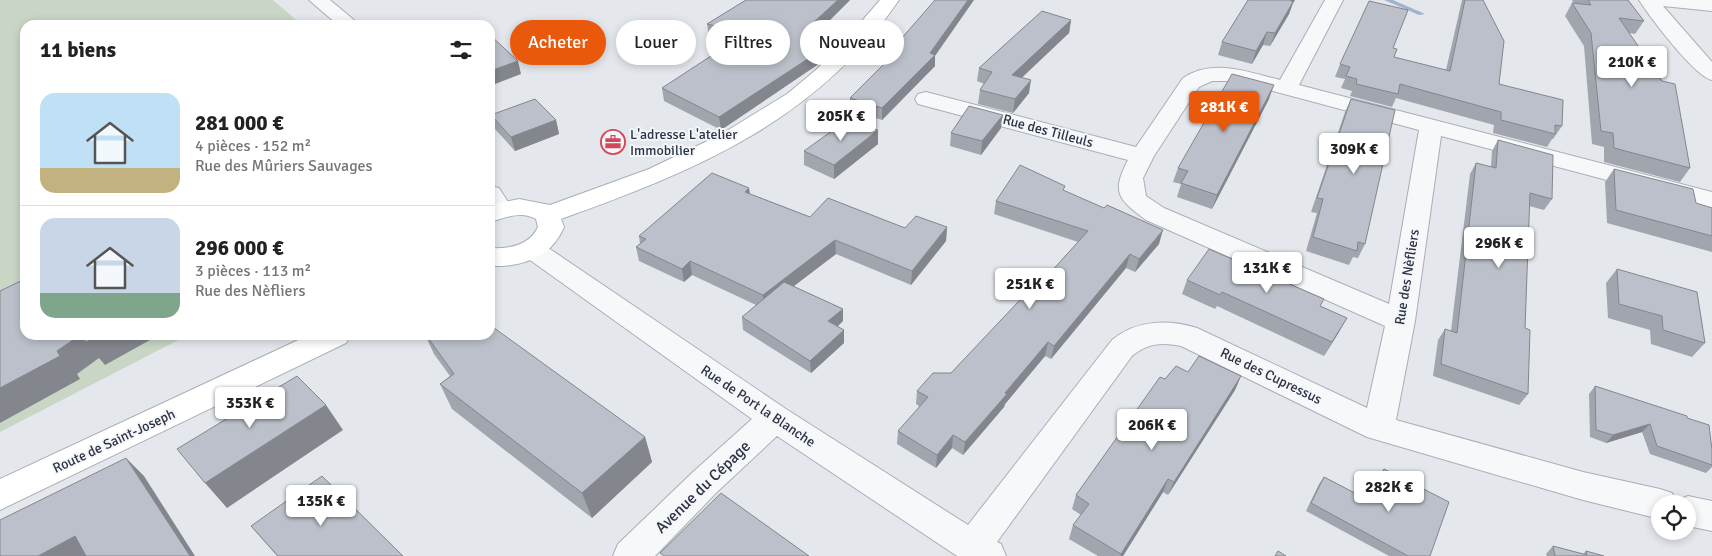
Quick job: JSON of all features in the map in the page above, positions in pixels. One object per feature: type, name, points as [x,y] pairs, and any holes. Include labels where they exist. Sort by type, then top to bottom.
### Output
[{"type":"street","points":[[318,0],[344,20]]},
{"type":"street","points":[[546,215],[608,195],[691,161],[780,110],[827,73],[890,0]]},
{"type":"street","points":[[1286,88],[1334,0]]},
{"type":"street","points":[[1648,0],[1683,43],[1712,74]]},
{"type":"street","points":[[1659,0],[1712,5]]},
{"type":"street","points":[[1401,321],[1155,214],[1134,199],[1131,178],[1142,156],[1191,83],[1196,79],[1212,74],[1224,74],[1286,88],[1712,200]]},
{"type":"street","name":"Rue des Tilleuls","points":[[926,98],[1142,156]]},
{"type":"street","name":"Rue des Nèfliers","points":[[1378,428],[1401,321],[1431,126]]},
{"type":"street","points":[[495,206],[537,209],[546,215],[551,223],[550,232],[532,250],[508,257],[495,257]]},
{"type":"street","name":"Rue de Port la Blanche","points":[[532,250],[892,496],[980,551]]},
{"type":"street","name":"Rue des Cupressus","points":[[980,551],[1122,348],[1129,340],[1142,335],[1164,332],[1187,336],[1378,428],[1584,486],[1651,502]]},
{"type":"street","name":"Route de Saint-Joseph","points":[[0,495],[326,340]]},
{"type":"street","name":"Avenue du Cépage","points":[[631,556],[705,482],[776,418]]},
{"type":"street","points":[[1696,513],[1712,516]]},
{"type":"green space","points":[[0,0],[273,0],[296,20],[20,20],[20,340],[178,340],[0,432]]},
{"type":"building","points":[[746,0],[838,0],[816,20],[800,20],[800,64],[719,117],[662,88],[706,59],[706,65],[790,65],[790,20],[714,20]]},
{"type":"building","points":[[935,0],[968,0],[930,53],[935,55],[882,108],[850,98],[883,65],[904,65],[904,36]]},
{"type":"building","points":[[1248,0],[1291,0],[1293,2],[1275,33],[1267,32],[1256,51],[1222,42]]},
{"type":"building","points":[[1465,0],[1483,0],[1504,41],[1499,84],[1563,100],[1562,126],[1555,125],[1555,134],[1501,120],[1501,112],[1400,84],[1398,94],[1356,84],[1357,79],[1346,76],[1350,67],[1340,64],[1369,1],[1408,10],[1393,48],[1397,49],[1394,57],[1450,71]]},
{"type":"building","points":[[1588,0],[1628,0],[1644,21],[1619,18],[1662,81],[1675,84],[1690,168],[1614,148],[1613,133],[1601,131],[1591,33],[1572,3],[1591,5]]},
{"type":"building","points":[[1042,11],[1071,20],[1012,75],[1031,80],[1015,99],[980,90],[992,72],[979,68]]},
{"type":"building","points":[[495,40],[510,54],[510,64],[495,69]]},
{"type":"building","points":[[1232,74],[1274,85],[1217,195],[1181,183],[1188,171],[1178,168]]},
{"type":"building","points":[[535,99],[556,120],[511,137],[495,119],[495,114]]},
{"type":"building","points":[[1351,99],[1395,110],[1365,244],[1358,242],[1357,251],[1313,237],[1323,199],[1317,198]]},
{"type":"building","points":[[969,106],[1003,115],[982,141],[951,133]]},
{"type":"building","points":[[847,120],[878,130],[834,165],[804,151]]},
{"type":"building","points":[[1498,140],[1553,155],[1552,199],[1530,193],[1525,328],[1530,330],[1528,394],[1441,364],[1445,329],[1457,333],[1476,163],[1496,168]]},
{"type":"building","points":[[1020,165],[1065,186],[1063,190],[1104,208],[1107,205],[1163,230],[1139,259],[1130,254],[1054,346],[1048,342],[1005,393],[1007,394],[965,442],[953,435],[937,455],[898,431],[928,397],[917,391],[933,373],[951,373],[1035,284],[1039,285],[1088,231],[996,201]]},
{"type":"building","points":[[1614,169],[1693,189],[1696,203],[1712,208],[1712,236],[1616,210]]},
{"type":"building","points":[[712,173],[749,188],[745,192],[810,217],[828,198],[905,228],[916,216],[947,227],[912,271],[835,240],[763,295],[690,261],[682,269],[636,247],[646,239],[639,236]]},
{"type":"building","points":[[1209,249],[1324,299],[1320,306],[1347,318],[1332,342],[1222,292],[1220,295],[1187,280]]},
{"type":"building","points":[[1617,269],[1697,292],[1705,343],[1663,330],[1662,316],[1619,304]]},
{"type":"building","points":[[20,281],[20,340],[73,340],[57,351],[60,356],[0,388],[0,291]]},
{"type":"building","points":[[784,282],[843,309],[828,321],[844,330],[810,361],[742,317]]},
{"type":"building","points":[[495,329],[645,437],[582,493],[440,384],[454,374],[430,340],[495,340]]},
{"type":"building","points":[[1199,356],[1241,376],[1174,482],[1168,479],[1121,554],[1073,525],[1089,504],[1076,495],[1160,377],[1165,379],[1176,366],[1188,372]]},
{"type":"building","points":[[297,376],[326,405],[205,483],[177,449]]},
{"type":"building","points":[[1595,386],[1709,425],[1712,465],[1657,446],[1650,424],[1613,435],[1596,430]]},
{"type":"building","points":[[126,458],[190,556],[86,556],[75,536],[38,556],[0,556],[0,520]]},
{"type":"building","points":[[1384,469],[1449,502],[1430,556],[1408,556],[1311,503],[1324,477],[1370,501]]},
{"type":"building","points":[[322,476],[403,556],[278,556],[251,526]]},
{"type":"building","points":[[721,493],[809,556],[664,556],[660,553]]},
{"type":"building","points":[[1553,546],[1587,555],[1586,551],[1604,556],[1555,556]]},
{"type":"building","points":[[1278,551],[1286,556],[1275,556]]},
{"type":"waterway","points":[[1387,0],[1421,14]]},
{"type":"place","name":"L'adresse L'atelier Immobilier","points":[[613,142]]}]
